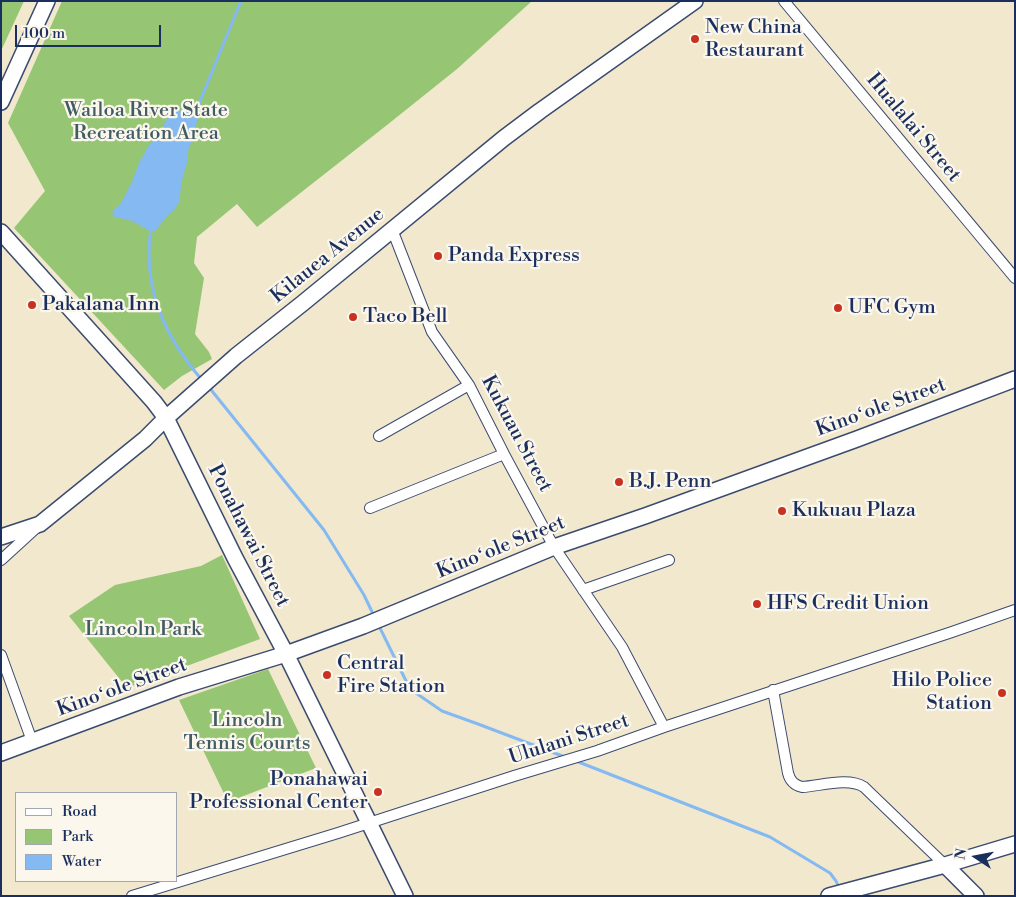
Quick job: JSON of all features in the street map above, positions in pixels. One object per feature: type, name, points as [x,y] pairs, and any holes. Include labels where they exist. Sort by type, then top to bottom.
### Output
[{"type":"street","points":[[1,102],[47,1]]},
{"type":"street","name":"Kilauea Avenue","points":[[1,560],[40,524],[145,439],[236,356],[522,123],[695,1]]},
{"type":"street","name":"Hualalai Street","points":[[784,1],[1015,278]]},
{"type":"street","name":"Kukuau Street","points":[[391,231],[432,332],[469,385],[554,546],[622,647],[664,727]]},
{"type":"street","name":"Ponahawai Street","points":[[1,232],[154,402],[166,418],[235,558],[286,654],[404,896]]},
{"type":"street","name":"Kinoʻole Street","points":[[1,753],[179,687],[286,654],[363,626],[554,546],[645,516],[1015,379]]},
{"type":"street","points":[[379,436],[469,385]]},
{"type":"street","points":[[370,508],[504,454]]},
{"type":"street","points":[[1,536],[40,524]]},
{"type":"street","points":[[583,590],[669,560]]},
{"type":"street","name":"Ululani Street","points":[[178,882],[597,751],[773,690],[836,671],[1015,610]]},
{"type":"street","points":[[1,655],[32,741]]},
{"type":"street","points":[[773,690],[788,773],[792,782],[802,787],[847,782],[860,784],[976,896]]},
{"type":"street","points":[[829,896],[946,865],[1015,844]]},
{"type":"street","name":"Ululani Street","points":[[132,896],[177,882]]},
{"type":"green space","points":[[1,1],[24,1],[1,51]]},
{"type":"green space","name":"Wailoa River State Recreation Area","points":[[62,1],[532,1],[457,69],[257,227],[237,204],[197,237],[194,263],[204,278],[195,334],[212,359],[182,376],[164,390],[14,228],[45,191],[8,123]]},
{"type":"green space","name":"Lincoln Park","points":[[222,555],[260,639],[127,688],[69,616],[115,585],[201,566]]},
{"type":"green space","name":"Lincoln Tennis Courts","points":[[268,669],[316,768],[228,802],[179,700]]},
{"type":"water","points":[[186,108],[200,110],[188,151],[179,202],[175,209],[155,231],[150,231],[132,221],[112,216],[114,209],[120,205],[132,182],[139,163],[149,145],[158,136],[168,117]]},
{"type":"waterway","points":[[196,111],[241,1]]},
{"type":"waterway","points":[[151,228],[150,270],[159,310],[177,346],[202,380]]},
{"type":"waterway","points":[[208,386],[324,530],[364,595],[374,616]]},
{"type":"waterway","points":[[378,624],[410,689],[442,711],[565,757]]},
{"type":"waterway","points":[[576,761],[770,837],[830,873],[839,888]]},
{"type":"place","name":"New China Restaurant","points":[[695,39]]},
{"type":"place","name":"Panda Express","points":[[438,256]]},
{"type":"place","name":"Pakalana Inn","points":[[32,305]]},
{"type":"place","name":"UFC Gym","points":[[838,308]]},
{"type":"place","name":"Taco Bell","points":[[353,317]]},
{"type":"place","name":"B.J. Penn","points":[[619,482]]},
{"type":"place","name":"Kukuau Plaza","points":[[782,511]]},
{"type":"place","name":"HFS Credit Union","points":[[757,604]]},
{"type":"place","name":"Central Fire Station","points":[[327,675]]},
{"type":"place","name":"Hilo Police Station","points":[[1002,693]]},
{"type":"place","name":"Ponahawai Professional Center","points":[[378,792]]}]
